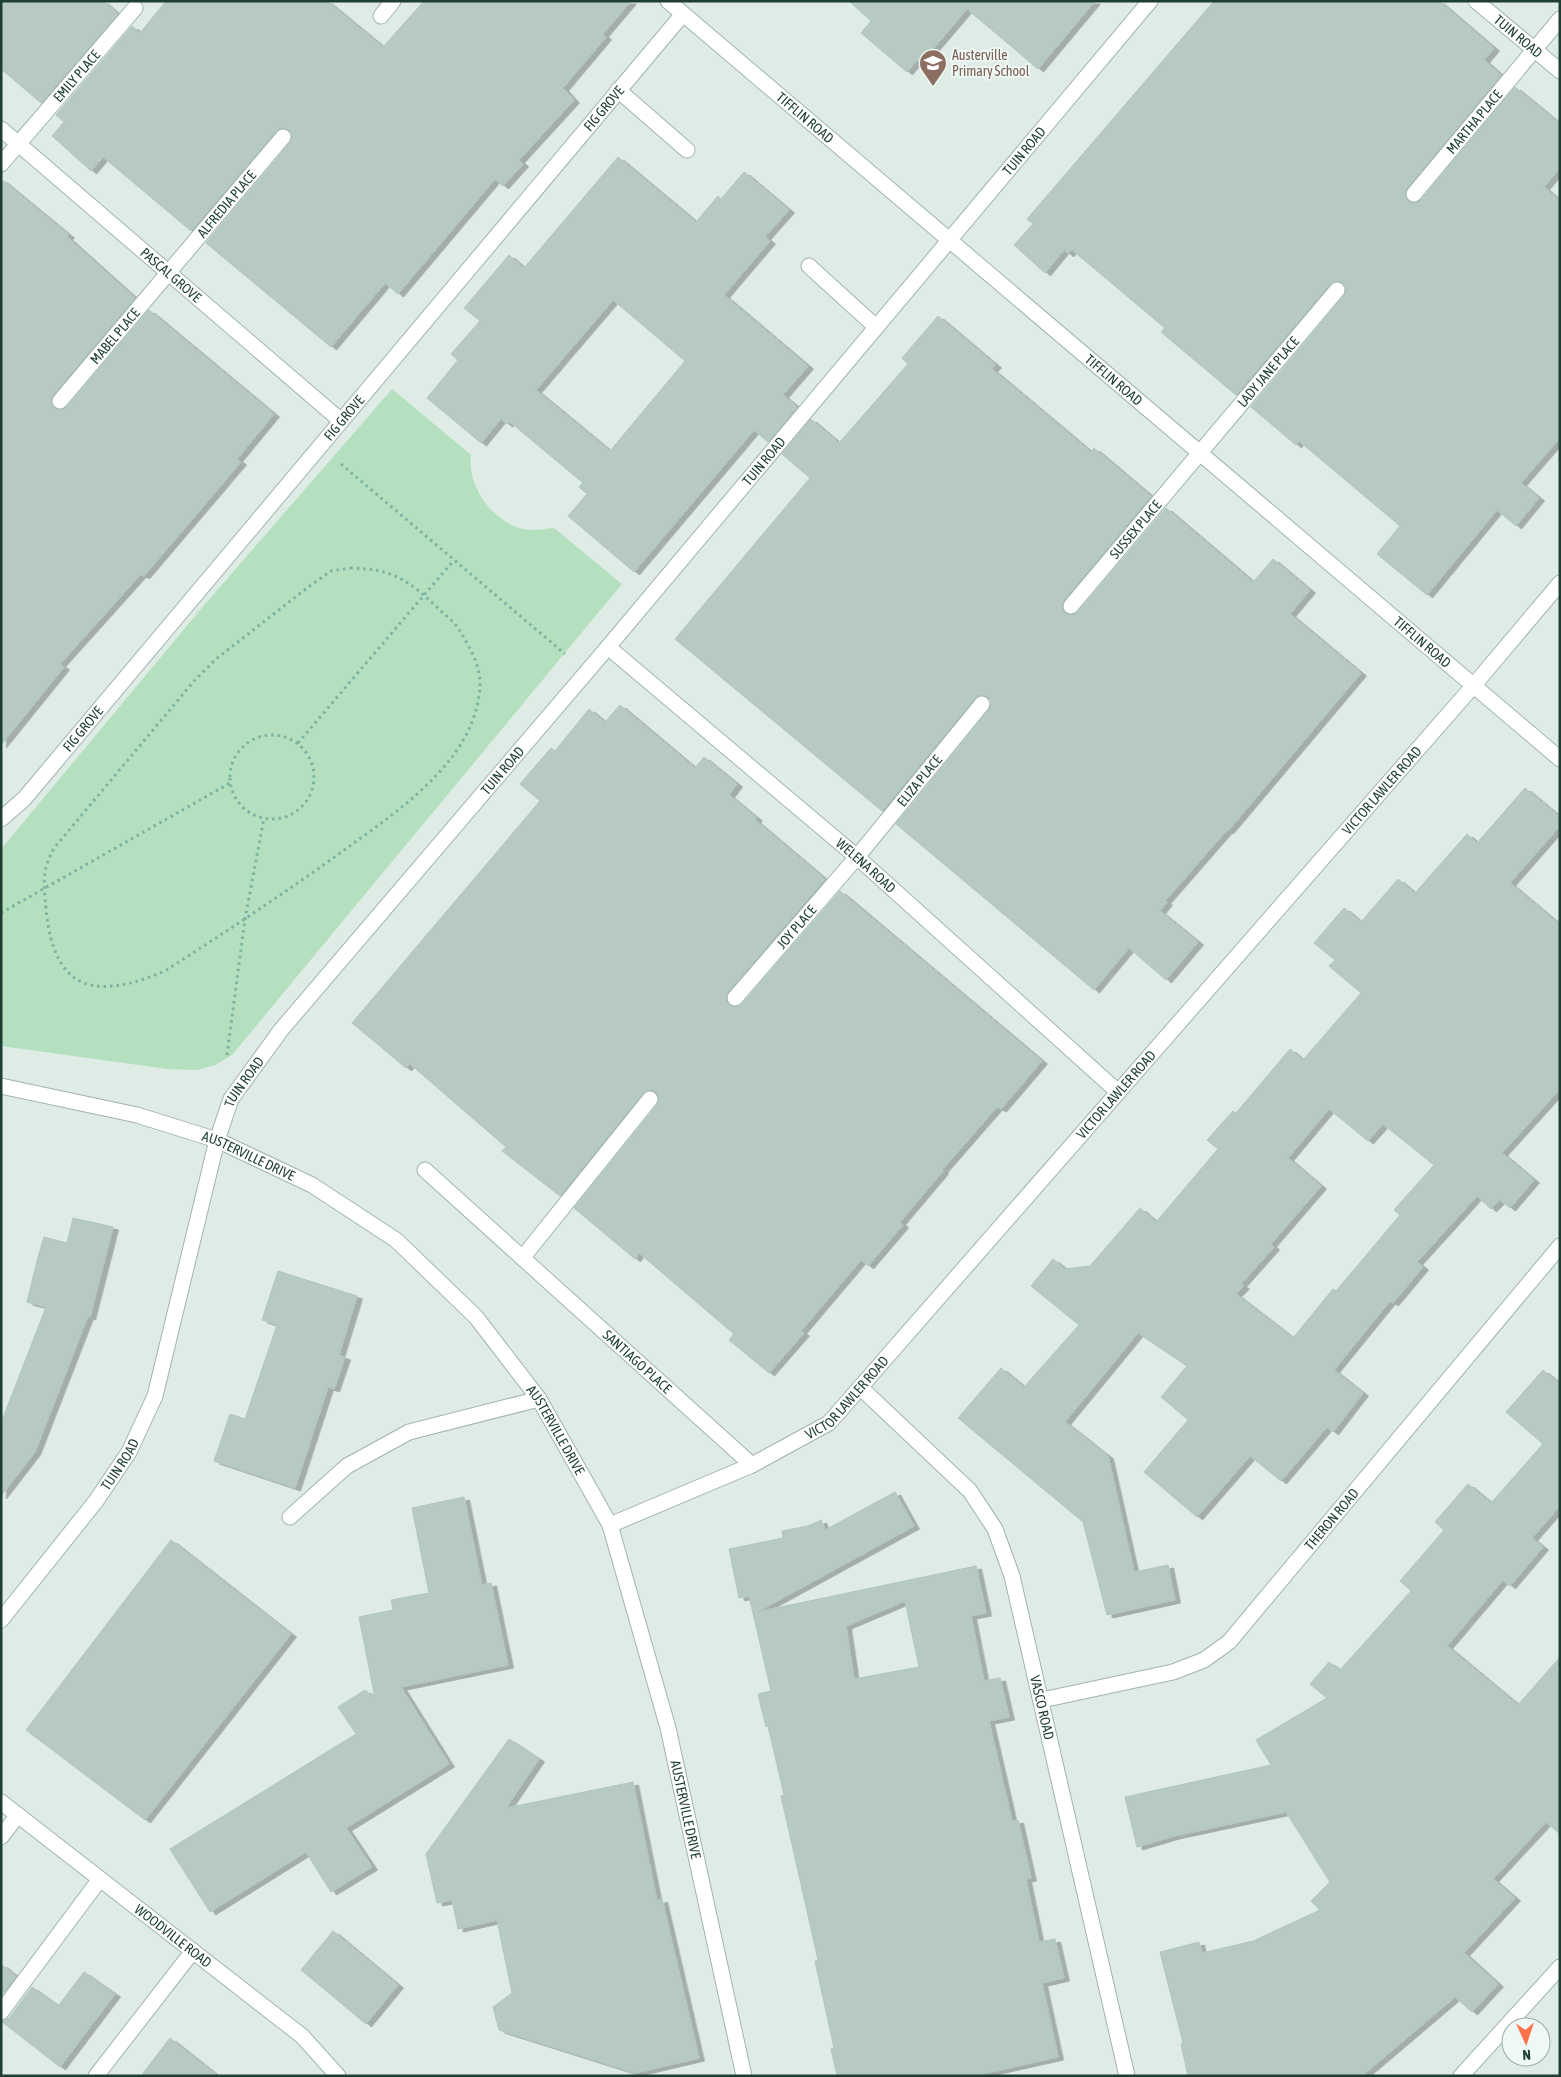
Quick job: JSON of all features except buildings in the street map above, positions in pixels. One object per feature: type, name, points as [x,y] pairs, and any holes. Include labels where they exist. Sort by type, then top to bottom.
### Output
[{"type":"street","points":[[381,16],[393,1]]},
{"type":"street","name":"TIFFLIN ROAD","points":[[668,1],[1560,759]]},
{"type":"street","name":"TUIN ROAD","points":[[1,1620],[96,1501],[133,1444],[155,1396],[217,1140],[231,1099],[281,1030],[587,672],[1150,1]]},
{"type":"street","name":"TUIN ROAD","points":[[1476,1],[1560,71]]},
{"type":"street","name":"EMILY PLACE","points":[[1,164],[134,8]]},
{"type":"street","name":"FIG GROVE","points":[[1,819],[24,799],[682,14]]},
{"type":"street","name":"MARTHA PLACE","points":[[1414,194],[1560,19]]},
{"type":"street","points":[[618,90],[688,150]]},
{"type":"street","name":"PASCAL GROVE","points":[[1,129],[170,272],[340,420]]},
{"type":"street","name":"ALFREDIA PLACE","points":[[170,272],[283,137]]},
{"type":"street","points":[[809,266],[876,327]]},
{"type":"street","name":"MABEL PLACE","points":[[60,401],[170,272]]},
{"type":"street","name":"LADY JANE PLACE","points":[[1200,453],[1337,290]]},
{"type":"street","name":"SUSSEX PLACE","points":[[1071,606],[1200,453]]},
{"type":"street","name":"VICTOR LAWLER ROAD","points":[[610,1525],[752,1465],[829,1423],[862,1389],[1117,1091],[1474,685],[1560,583]]},
{"type":"street","name":"WELENA ROAD","points":[[608,647],[857,857],[1117,1091]]},
{"type":"street","name":"ELIZA PLACE","points":[[857,857],[982,704]]},
{"type":"street","name":"JOY PLACE","points":[[735,998],[857,857]]},
{"type":"street","name":"AUSTERVILLE DRIVE","points":[[1,1086],[137,1114],[217,1140],[312,1185],[396,1240],[476,1317],[539,1399],[610,1525],[668,1728],[744,2076]]},
{"type":"street","points":[[523,1256],[650,1099]]},
{"type":"street","name":"SANTIAGO PLACE","points":[[425,1170],[523,1256],[752,1465]]},
{"type":"street","name":"THERON ROAD","points":[[1042,1700],[1173,1672],[1204,1660],[1229,1642],[1560,1246]]},
{"type":"street","name":"VASCO ROAD","points":[[862,1389],[970,1491],[995,1528],[1012,1576],[1042,1700],[1127,2076]]},
{"type":"street","points":[[290,1517],[347,1466],[409,1432],[539,1399]]},
{"type":"street","name":"WOODVILLE ROAD","points":[[1,1802],[302,2036],[338,2076]]},
{"type":"street","points":[[1,1837],[18,1815]]},
{"type":"street","points":[[1,2012],[100,1879]]},
{"type":"street","points":[[96,2076],[193,1951]]},
{"type":"street","points":[[1461,2076],[1560,1967]]},
{"type":"path","points":[[319,445],[587,672]]},
{"type":"path","points":[[298,743],[454,560]]},
{"type":"path","points":[[350,568],[374,568],[403,578],[457,627],[473,655],[480,681],[478,702],[470,728],[460,747],[440,772],[393,815],[245,919],[165,971],[139,981],[98,986],[80,982],[66,972],[55,954],[48,928],[44,888],[43,872],[55,847],[194,681],[216,659],[331,571],[350,568]]},
{"type":"path","points":[[274,735],[286,737],[298,743],[307,754],[313,766],[314,780],[311,794],[303,806],[291,814],[278,818],[264,818],[252,814],[241,806],[234,795],[230,783],[233,759],[250,740],[274,735]]},
{"type":"path","points":[[1,913],[230,783]]},
{"type":"path","points":[[231,1099],[225,1064],[245,919],[264,818]]},
{"type":"green space","points":[[392,389],[471,455],[473,479],[478,490],[484,501],[501,519],[523,529],[554,528],[622,584],[232,1055],[215,1065],[197,1070],[167,1069],[1,1046],[1,849],[200,610]]},
{"type":"place","name":"Austerville Primary School","points":[[933,87]]}]
